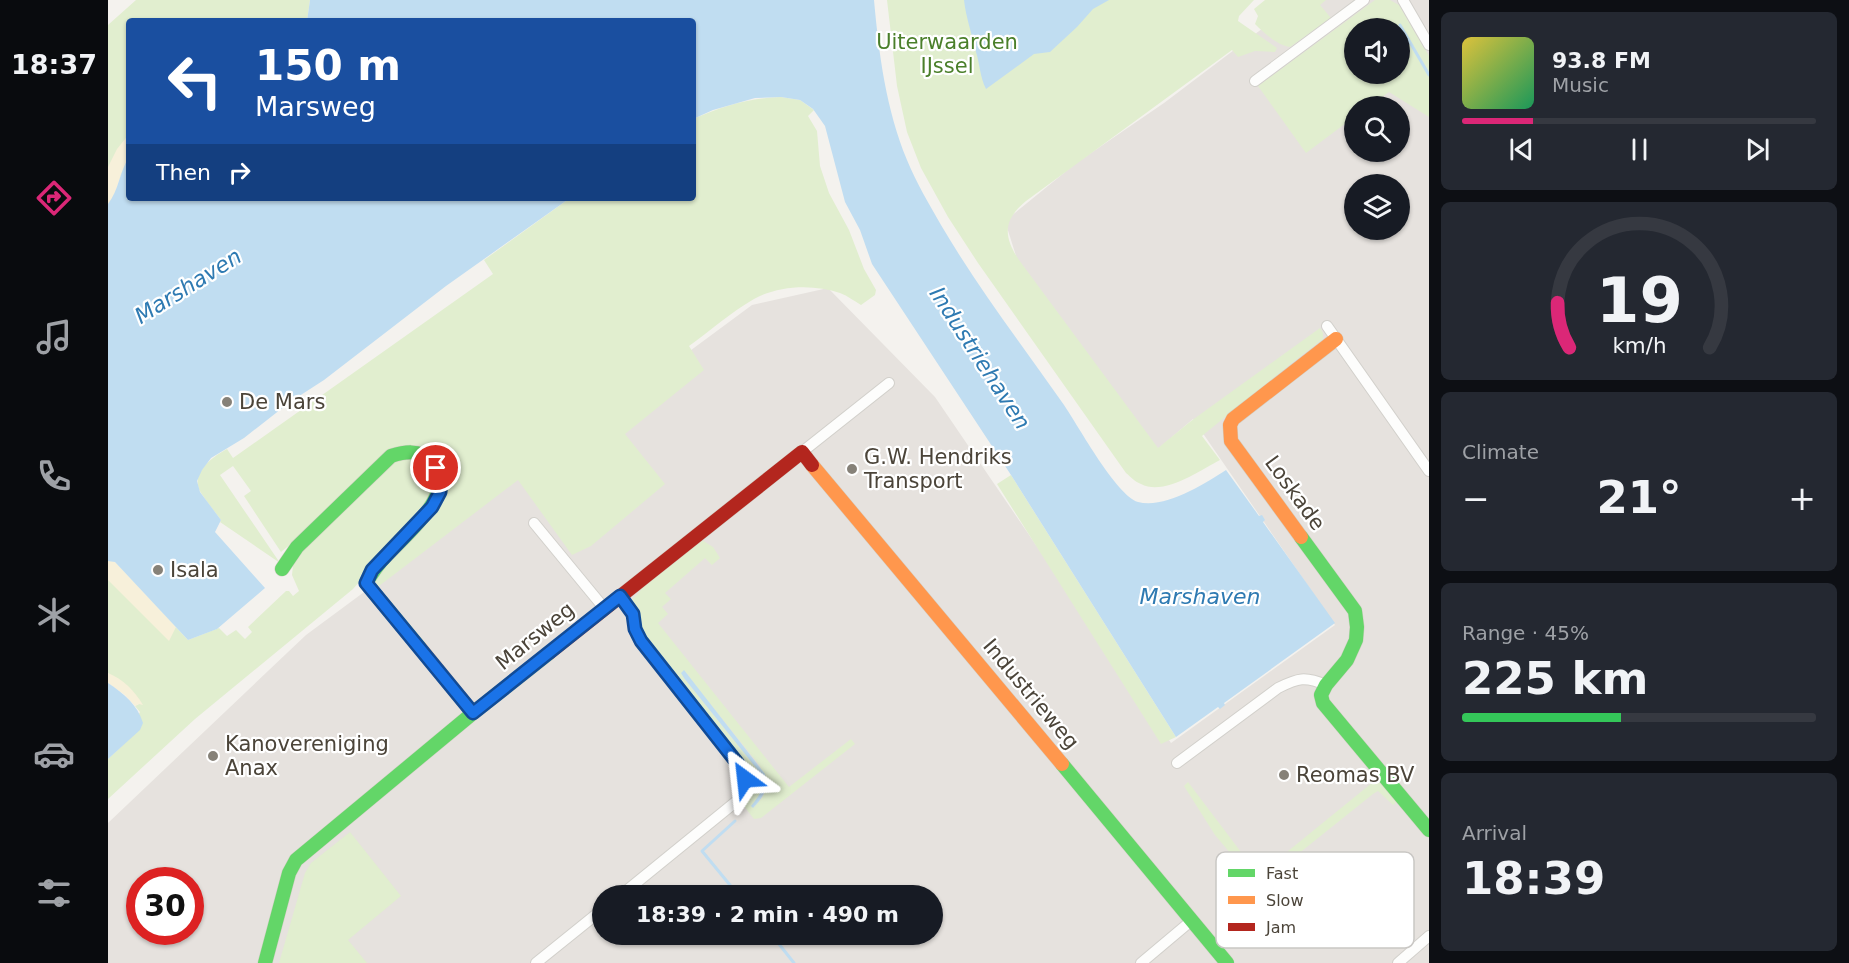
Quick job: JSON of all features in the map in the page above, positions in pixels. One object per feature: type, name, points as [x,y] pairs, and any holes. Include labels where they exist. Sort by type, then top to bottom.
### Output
[{"type":"street","points":[[1255,81],[1364,0]]},
{"type":"street","points":[[1402,0],[1429,45]]},
{"type":"street","points":[[1327,326],[1429,471]]},
{"type":"street","name":"Loskade","points":[[1326,685],[1352,651],[1356,634],[1355,611],[1231,441],[1230,425],[1233,418],[1336,339]]},
{"type":"street","name":"Marsweg","points":[[265,963],[290,873],[296,860],[305,851],[604,608],[889,383]]},
{"type":"street","points":[[282,569],[297,547],[391,456],[405,452],[418,453],[429,458],[441,478],[440,492],[432,507],[372,570],[366,583],[473,713]]},
{"type":"street","name":"Industrieweg","points":[[802,452],[1227,963]]},
{"type":"street","points":[[534,523],[604,608]]},
{"type":"street","points":[[620,596],[633,614],[635,629],[641,641],[738,764],[745,785],[741,796],[735,803],[634,885]]},
{"type":"street","points":[[1177,763],[1278,688],[1294,680],[1305,678],[1326,685],[1321,695],[1323,703],[1429,830]]},
{"type":"street","points":[[536,963],[592,918]]},
{"type":"street","points":[[1141,963],[1191,921]]},
{"type":"street","points":[[1398,963],[1429,936]]},
{"type":"shaded area","points":[[1300,0],[1429,0],[1429,963],[108,963],[108,823],[306,635],[752,305],[828,288],[935,397],[1171,743],[1335,625],[1193,419],[1158,449],[1017,259],[1005,221],[1075,164],[1164,103]]},
{"type":"green space","points":[[136,0],[310,0],[307,18],[126,18],[126,164],[108,204],[108,25]]},
{"type":"green space","name":"Uiterwaarden IJssel","points":[[887,0],[1254,0],[1239,16],[1238,21],[1277,48],[1275,52],[1255,51],[1238,57],[1232,50],[1026,201],[1013,215],[1008,229],[1010,243],[1019,260],[1158,448],[1191,421],[1320,328],[1323,339],[1202,436],[1220,460],[1181,481],[1160,487],[1141,484],[1126,473],[978,263],[948,217],[921,168],[907,132],[897,86]]},
{"type":"green space","points":[[1265,0],[1326,0],[1320,5],[1331,18],[1290,47],[1285,46],[1271,38],[1255,24],[1258,16],[1254,9]]},
{"type":"green space","points":[[1375,0],[1390,0],[1399,5],[1407,18],[1351,18]]},
{"type":"green space","points":[[1344,23],[1344,84],[1410,84],[1410,24],[1429,56],[1429,117],[1410,105],[1410,96],[1395,96],[1389,92],[1383,96],[1344,96],[1344,124],[1306,153],[1258,86]]},
{"type":"green space","points":[[781,97],[800,100],[814,110],[808,116],[817,131],[820,166],[829,193],[849,230],[864,269],[876,290],[875,295],[861,305],[840,293],[819,288],[797,287],[774,291],[745,304],[689,346],[704,370],[625,434],[665,484],[591,546],[572,555],[518,480],[379,586],[376,580],[444,479],[410,447],[281,552],[244,496],[251,491],[233,466],[220,475],[280,563],[220,522],[221,520],[198,486],[200,473],[209,461],[227,449],[233,458],[493,274],[484,260],[566,201],[696,201],[696,118],[715,110],[758,99]]},
{"type":"green space","points":[[416,457],[435,474],[434,497],[353,589],[195,719],[108,799],[108,759],[123,745],[140,712],[135,706],[139,704],[108,673],[108,561],[114,562],[188,640],[219,628],[227,636],[236,630],[245,639],[252,632],[248,627],[286,591],[293,596],[299,591],[292,575],[294,557],[390,460]]},
{"type":"green space","points":[[1011,475],[1176,737],[1161,744],[997,484]]},
{"type":"green space","points":[[702,540],[713,547],[720,558],[712,565],[705,558],[665,593],[671,599],[662,607],[668,614],[658,623],[789,787],[851,739],[855,744],[761,818],[754,819],[743,805],[749,783],[746,767],[643,635],[631,600],[651,577]],"holes":[[[688,674],[760,766],[767,787],[762,798],[753,808],[763,787],[761,774],[684,678]]]},
{"type":"green space","points":[[1378,778],[1398,801],[1393,805],[1378,791],[1300,852],[1287,852]]},
{"type":"green space","points":[[1188,782],[1241,852],[1229,852],[1215,835],[1184,786]]},
{"type":"green space","points":[[350,832],[401,896],[348,940],[367,963],[279,963],[305,873],[311,863]]},
{"type":"sand","points":[[126,138],[126,163],[114,197],[108,204],[108,167]]},
{"type":"sand","points":[[108,561],[115,562],[176,627],[169,641],[108,580]]},
{"type":"sand","points":[[108,673],[128,686],[143,705],[135,706],[125,695],[108,683]]},
{"type":"water","name":"Marshaven","points":[[310,0],[874,0],[881,61],[889,101],[900,141],[914,176],[970,271],[1064,405],[1109,474],[1129,497],[1138,502],[1149,503],[1172,499],[1184,494],[1226,470],[1259,516],[1262,515],[1265,520],[1263,522],[1335,623],[1224,703],[1225,705],[1220,709],[1218,707],[1176,737],[1011,475],[872,264],[860,230],[845,202],[825,126],[813,109],[800,100],[781,97],[755,98],[713,110],[696,118],[696,18],[307,18]]},
{"type":"water","points":[[964,0],[1109,0],[1093,9],[1050,52],[1034,54],[986,89]]},
{"type":"water","name":"Marshaven","points":[[126,163],[126,201],[566,201],[446,286],[244,438],[211,458],[197,481],[200,492],[221,520],[215,532],[265,588],[217,629],[188,640],[115,562],[108,561],[108,204],[115,193]]},
{"type":"water","points":[[684,670],[765,774],[764,792],[753,808],[751,806],[762,787],[761,774],[684,678],[681,673]]},
{"type":"water","points":[[108,683],[129,700],[143,723],[140,730],[108,759]]},
{"type":"waterway","points":[[1410,42],[1429,75]]},
{"type":"waterway","points":[[730,885],[702,851],[735,821]]},
{"type":"waterway","points":[[780,945],[794,963]]},
{"type":"traffic: fast","points":[[282,569],[297,547],[391,456],[411,452],[421,454],[430,460],[438,472],[440,485],[435,498],[427,512],[380,563],[366,583],[420,648]]},
{"type":"traffic: fast","points":[[1301,537],[1355,611],[1356,640],[1347,660],[1326,685],[1321,695],[1323,703],[1429,830]]},
{"type":"traffic: fast","points":[[265,963],[289,873],[296,860],[549,653]]},
{"type":"traffic: fast","points":[[1062,764],[1227,963]]},
{"type":"traffic: slow","points":[[1301,537],[1231,441],[1230,425],[1233,419],[1336,339]]},
{"type":"traffic: slow","points":[[812,465],[1062,764]]},
{"type":"traffic: slow","points":[[420,648],[473,713]]},
{"type":"traffic: jam","points":[[549,653],[802,452],[812,465]]},
{"type":"place","name":"De Mars","points":[[227,402]]},
{"type":"place","name":"G.W. Hendriks Transport","points":[[852,469]]},
{"type":"place","name":"Isala","points":[[158,570]]},
{"type":"place","name":"Kanovereniging Anax","points":[[213,756]]},
{"type":"place","name":"Reomas BV","points":[[1284,775]]},
{"type":"route","points":[[436,468],[441,478],[440,492],[432,507],[372,570],[366,583],[473,713],[620,596],[633,614],[635,629],[641,641],[738,764],[745,779]]},
{"type":"water label","name":"Industriehaven","points":[[980,358]]}]
